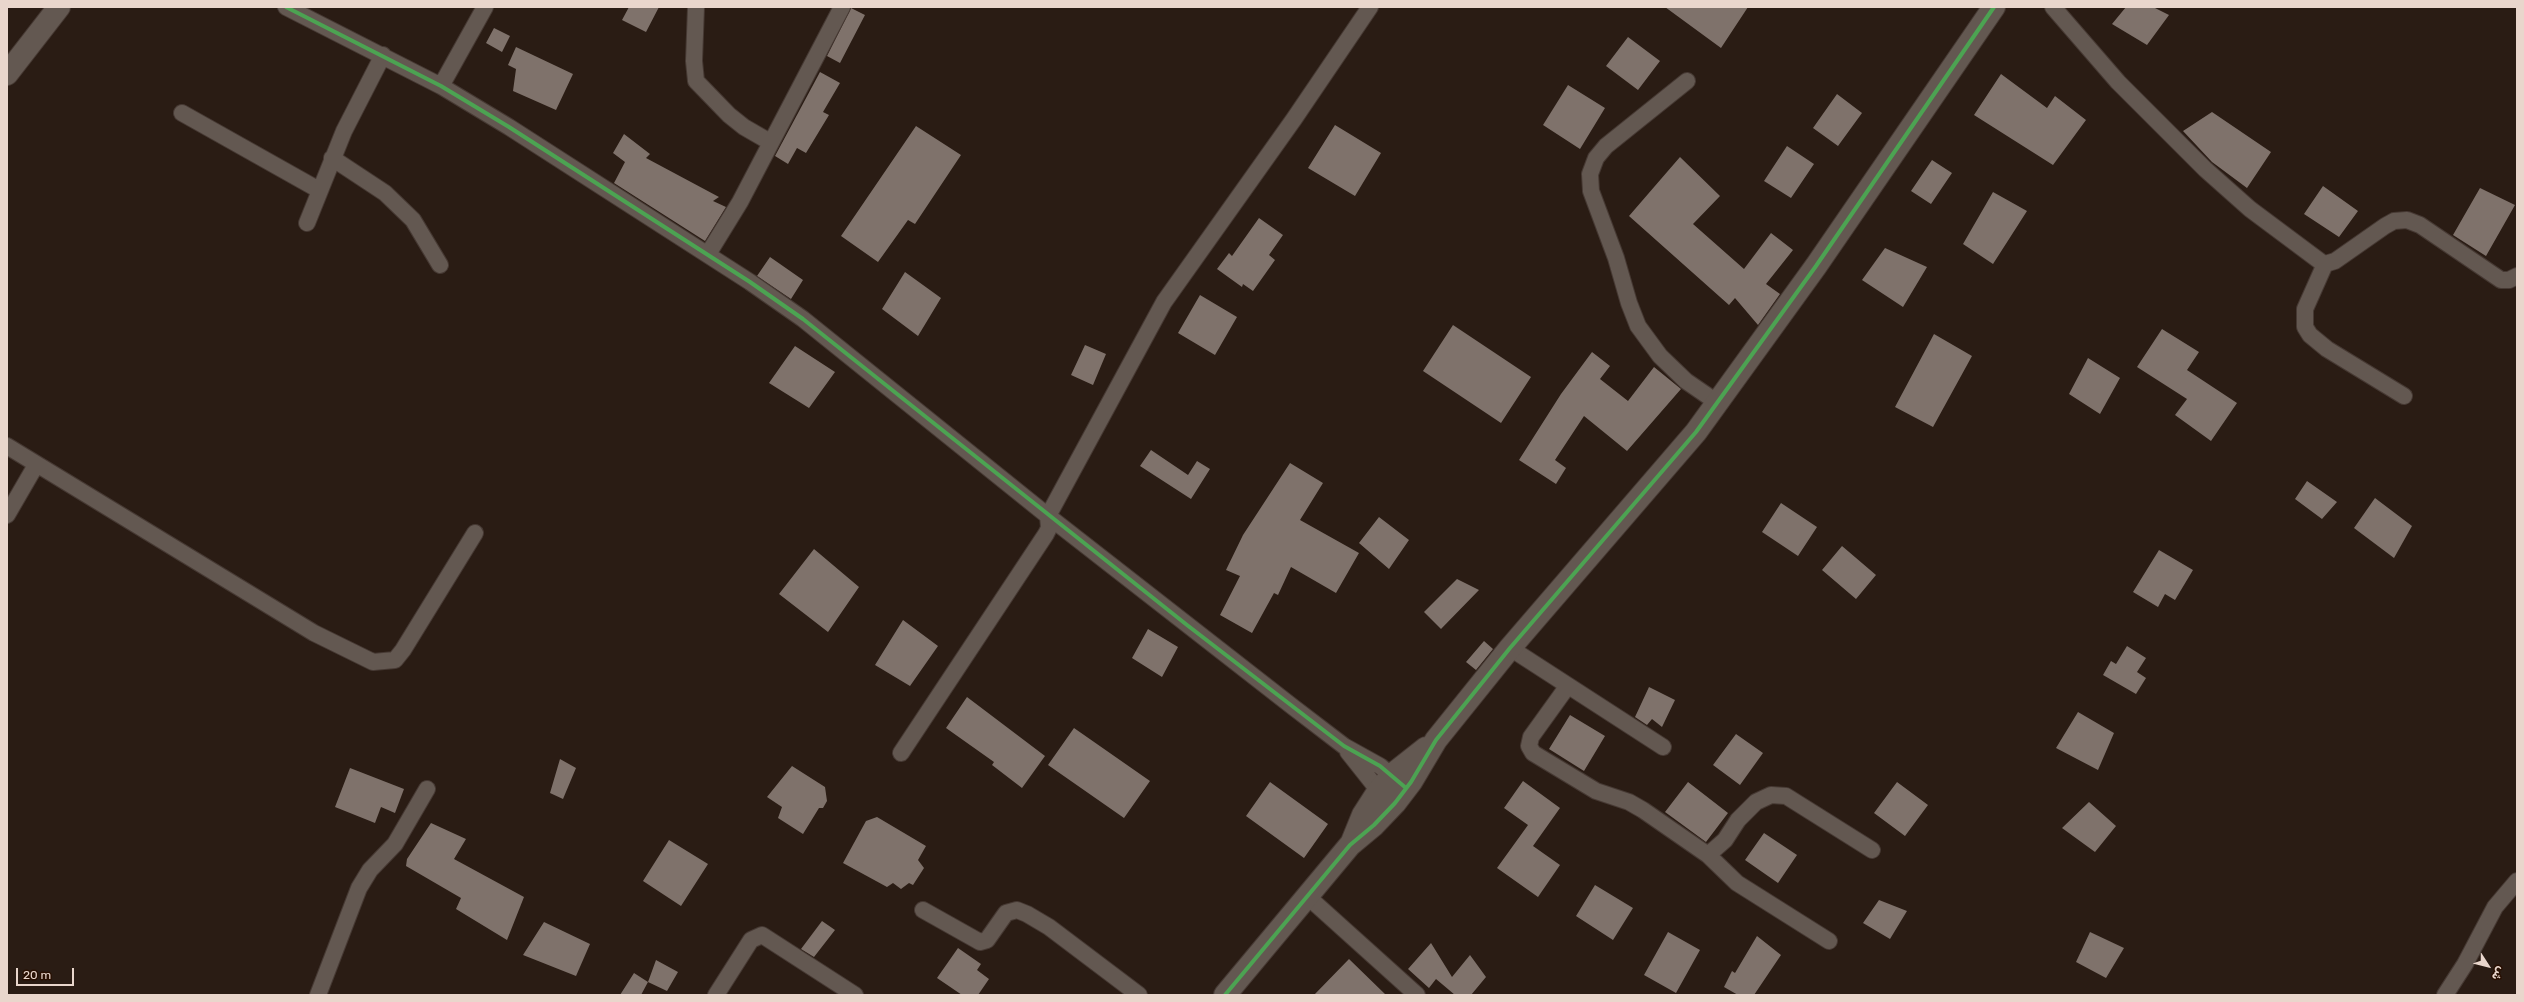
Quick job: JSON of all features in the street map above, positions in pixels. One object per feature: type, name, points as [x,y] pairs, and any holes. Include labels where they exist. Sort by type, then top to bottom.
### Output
[{"type":"street","points":[[7,74],[59,7]]},
{"type":"street","points":[[286,7],[383,55],[441,86],[708,254],[804,320],[1048,516],[1344,746],[1393,789]]},
{"type":"street","points":[[441,86],[485,7]]},
{"type":"street","points":[[696,7],[694,61],[696,81],[729,115],[744,127],[770,142]]},
{"type":"street","points":[[708,254],[740,202],[770,142],[842,7]]},
{"type":"street","points":[[901,753],[1046,534],[1048,528],[1048,516],[1164,302],[1294,118],[1370,7]]},
{"type":"street","points":[[1225,995],[1350,845],[1363,815],[1393,789],[1436,740],[1510,648],[1691,438],[1718,403],[1816,266],[1994,7]]},
{"type":"street","points":[[2053,7],[2118,82],[2206,169],[2288,239],[2325,264]]},
{"type":"street","points":[[307,223],[318,190],[332,158],[353,112],[383,55]]},
{"type":"street","points":[[1686,81],[1606,146],[1596,158],[1590,174],[1591,191],[1616,258],[1629,303],[1638,326],[1660,356],[1686,381],[1718,403]]},
{"type":"street","points":[[182,113],[318,190]]},
{"type":"street","points":[[332,158],[385,193],[413,220],[440,265]]},
{"type":"street","points":[[2404,396],[2327,349],[2310,335],[2305,327],[2305,309],[2325,264],[2335,261],[2385,226],[2394,222],[2407,220],[2420,225],[2496,277],[2509,280],[2517,276]]},
{"type":"street","points":[[7,446],[314,634],[373,662],[395,660],[403,650],[475,533]]},
{"type":"street","points":[[7,514],[36,465]]},
{"type":"street","points":[[1510,648],[1567,687],[1663,747]]},
{"type":"street","points":[[1567,687],[1531,737],[1529,746],[1533,753],[1596,791],[1629,802],[1708,855],[1737,883],[1829,941]]},
{"type":"street","points":[[318,995],[359,888],[370,870],[395,844],[427,789]]},
{"type":"street","points":[[1708,855],[1725,840],[1738,820],[1756,802],[1771,795],[1786,796],[1872,850]]},
{"type":"street","points":[[2445,995],[2465,964],[2496,907],[2517,881]]},
{"type":"street","points":[[1308,896],[1417,995]]},
{"type":"street","points":[[923,910],[980,942],[987,940],[1006,913],[1017,910],[1049,927],[1139,995]]},
{"type":"street","points":[[716,995],[751,940],[762,935],[855,995]]},
{"type":"building","points":[[629,7],[659,7],[646,32],[622,20]]},
{"type":"building","points":[[1665,7],[1748,7],[1721,48]]},
{"type":"building","points":[[2126,7],[2153,7],[2169,15],[2147,45],[2112,24]]},
{"type":"building","points":[[851,8],[865,15],[840,63],[827,56]]},
{"type":"building","points":[[494,28],[510,36],[502,52],[486,43]]},
{"type":"building","points":[[1628,37],[1660,61],[1638,90],[1606,66]]},
{"type":"building","points":[[516,47],[573,74],[556,110],[513,91],[516,69],[508,65]]},
{"type":"building","points":[[820,72],[840,83],[823,112],[829,115],[806,153],[797,148],[788,164],[775,156]]},
{"type":"building","points":[[2001,74],[2047,108],[2055,96],[2086,120],[2053,165],[1974,115]]},
{"type":"building","points":[[1568,85],[1605,108],[1580,149],[1543,125]]},
{"type":"building","points":[[1837,94],[1862,113],[1838,146],[1813,128]]},
{"type":"building","points":[[2212,112],[2271,152],[2247,188],[2212,162],[2183,131]]},
{"type":"building","points":[[1335,125],[1381,153],[1355,196],[1308,168]]},
{"type":"building","points":[[916,126],[961,155],[915,224],[908,220],[878,262],[841,236]]},
{"type":"building","points":[[624,134],[650,154],[646,158],[719,197],[713,201],[726,207],[705,241],[614,183],[625,162],[613,153]]},
{"type":"building","points":[[1787,146],[1814,164],[1791,198],[1764,181]]},
{"type":"building","points":[[1680,157],[1720,196],[1693,224],[1744,269],[1771,233],[1793,250],[1766,284],[1780,294],[1758,325],[1735,298],[1729,305],[1629,216]]},
{"type":"building","points":[[1932,160],[1952,173],[1931,204],[1911,191]]},
{"type":"building","points":[[2323,186],[2358,211],[2339,237],[2304,214]]},
{"type":"building","points":[[2480,188],[2515,205],[2486,256],[2453,235]]},
{"type":"building","points":[[1993,192],[2027,211],[1993,264],[1963,244]]},
{"type":"building","points":[[1259,218],[1283,235],[1269,255],[1275,260],[1253,291],[1243,284],[1242,287],[1217,269],[1229,253],[1232,256]]},
{"type":"building","points":[[1885,248],[1927,267],[1903,307],[1862,280]]},
{"type":"building","points":[[770,257],[803,280],[791,299],[757,276]]},
{"type":"building","points":[[905,272],[941,298],[918,336],[882,309]]},
{"type":"building","points":[[1200,295],[1237,317],[1215,355],[1178,333]]},
{"type":"building","points":[[1453,325],[1531,377],[1501,423],[1423,371]]},
{"type":"building","points":[[2162,329],[2199,352],[2187,370],[2237,403],[2211,441],[2175,415],[2187,399],[2137,367]]},
{"type":"building","points":[[1934,334],[1972,356],[1933,427],[1895,407]]},
{"type":"building","points":[[1085,345],[1106,354],[1093,385],[1071,375]]},
{"type":"building","points":[[795,346],[835,372],[809,408],[769,383]]},
{"type":"building","points":[[1592,352],[1610,366],[1600,379],[1628,401],[1654,367],[1681,389],[1627,451],[1584,416],[1555,460],[1566,468],[1556,484],[1519,460],[1561,394]]},
{"type":"building","points":[[2088,358],[2120,378],[2100,414],[2069,394]]},
{"type":"building","points":[[1151,450],[1188,475],[1197,461],[1210,469],[1191,499],[1140,466]]},
{"type":"building","points":[[1290,463],[1323,483],[1300,520],[1359,553],[1336,593],[1291,567],[1278,595],[1274,593],[1252,633],[1220,615],[1240,576],[1226,570],[1243,535]]},
{"type":"building","points":[[2307,481],[2337,502],[2322,519],[2295,499]]},
{"type":"building","points":[[2375,498],[2412,526],[2394,558],[2354,528]]},
{"type":"building","points":[[1781,503],[1817,527],[1798,556],[1762,532]]},
{"type":"building","points":[[1379,517],[1409,540],[1389,569],[1359,543]]},
{"type":"building","points":[[1842,546],[1876,575],[1856,599],[1822,570]]},
{"type":"building","points":[[814,549],[859,587],[828,632],[779,594]]},
{"type":"building","points":[[2159,550],[2193,570],[2175,600],[2165,594],[2158,607],[2133,592]]},
{"type":"building","points":[[1457,579],[1479,590],[1441,629],[1424,612]]},
{"type":"building","points":[[903,620],[938,646],[910,686],[875,665]]},
{"type":"building","points":[[1148,629],[1178,647],[1162,677],[1132,658]]},
{"type":"building","points":[[1484,641],[1493,649],[1476,670],[1466,662]]},
{"type":"building","points":[[2127,646],[2146,658],[2137,672],[2146,678],[2136,694],[2103,675],[2111,661],[2116,664]]},
{"type":"building","points":[[1649,687],[1675,700],[1662,727],[1652,719],[1647,725],[1635,717]]},
{"type":"building","points":[[967,697],[1045,756],[1022,788],[992,765],[994,762],[946,728]]},
{"type":"building","points":[[2078,712],[2114,733],[2098,770],[2056,748]]},
{"type":"building","points":[[1570,715],[1605,736],[1584,771],[1549,749]]},
{"type":"building","points":[[1074,728],[1150,781],[1124,818],[1048,765]]},
{"type":"building","points":[[1736,734],[1763,753],[1740,785],[1713,765]]},
{"type":"building","points":[[560,759],[576,768],[563,799],[550,793]]},
{"type":"building","points":[[792,766],[825,787],[827,801],[823,808],[819,808],[803,834],[778,818],[782,807],[767,797]]},
{"type":"building","points":[[350,768],[404,789],[395,813],[381,807],[375,823],[335,807]]},
{"type":"building","points":[[1523,781],[1560,808],[1533,846],[1560,865],[1538,897],[1497,868],[1528,825],[1504,808]]},
{"type":"building","points":[[1270,782],[1328,824],[1304,858],[1246,816]]},
{"type":"building","points":[[1688,782],[1728,813],[1706,842],[1665,812]]},
{"type":"building","points":[[1897,782],[1928,805],[1905,836],[1874,813]]},
{"type":"building","points":[[2089,802],[2116,826],[2095,852],[2062,828]]},
{"type":"building","points":[[877,817],[926,846],[918,860],[924,868],[913,885],[909,883],[901,889],[893,883],[887,887],[843,863],[866,821]]},
{"type":"building","points":[[431,823],[466,839],[454,859],[524,897],[507,940],[456,909],[461,898],[406,866],[407,859]]},
{"type":"building","points":[[1764,833],[1797,855],[1778,883],[1745,860]]},
{"type":"building","points":[[669,840],[708,864],[681,906],[643,881]]},
{"type":"building","points":[[1595,885],[1633,908],[1613,940],[1576,916]]},
{"type":"building","points":[[1879,900],[1907,911],[1890,939],[1863,923]]},
{"type":"building","points":[[822,921],[835,930],[814,957],[801,949]]},
{"type":"building","points":[[544,922],[590,944],[576,976],[523,955]]},
{"type":"building","points":[[1668,932],[1700,950],[1676,993],[1644,975]]},
{"type":"building","points":[[2090,932],[2124,948],[2106,978],[2076,962]]},
{"type":"building","points":[[1757,936],[1781,955],[1754,995],[1738,995],[1724,987],[1732,971],[1735,973]]},
{"type":"building","points":[[1431,943],[1452,977],[1470,955],[1486,977],[1471,995],[1455,995],[1436,979],[1429,988],[1408,969]]},
{"type":"building","points":[[958,948],[981,964],[977,970],[989,979],[978,995],[962,995],[937,978]]},
{"type":"building","points":[[1349,959],[1386,995],[1314,995]]},
{"type":"building","points":[[656,960],[678,972],[667,991],[648,982]]},
{"type":"building","points":[[634,973],[648,982],[641,995],[620,995]]},
{"type":"cycle path","points":[[286,7],[441,86],[509,127],[750,282],[803,319],[1187,625],[1344,746],[1380,766],[1406,788]]},
{"type":"cycle path","points":[[1225,995],[1350,845],[1374,825],[1395,803],[1411,782],[1436,740],[1510,648],[1696,432],[1816,266],[1994,7]]}]
